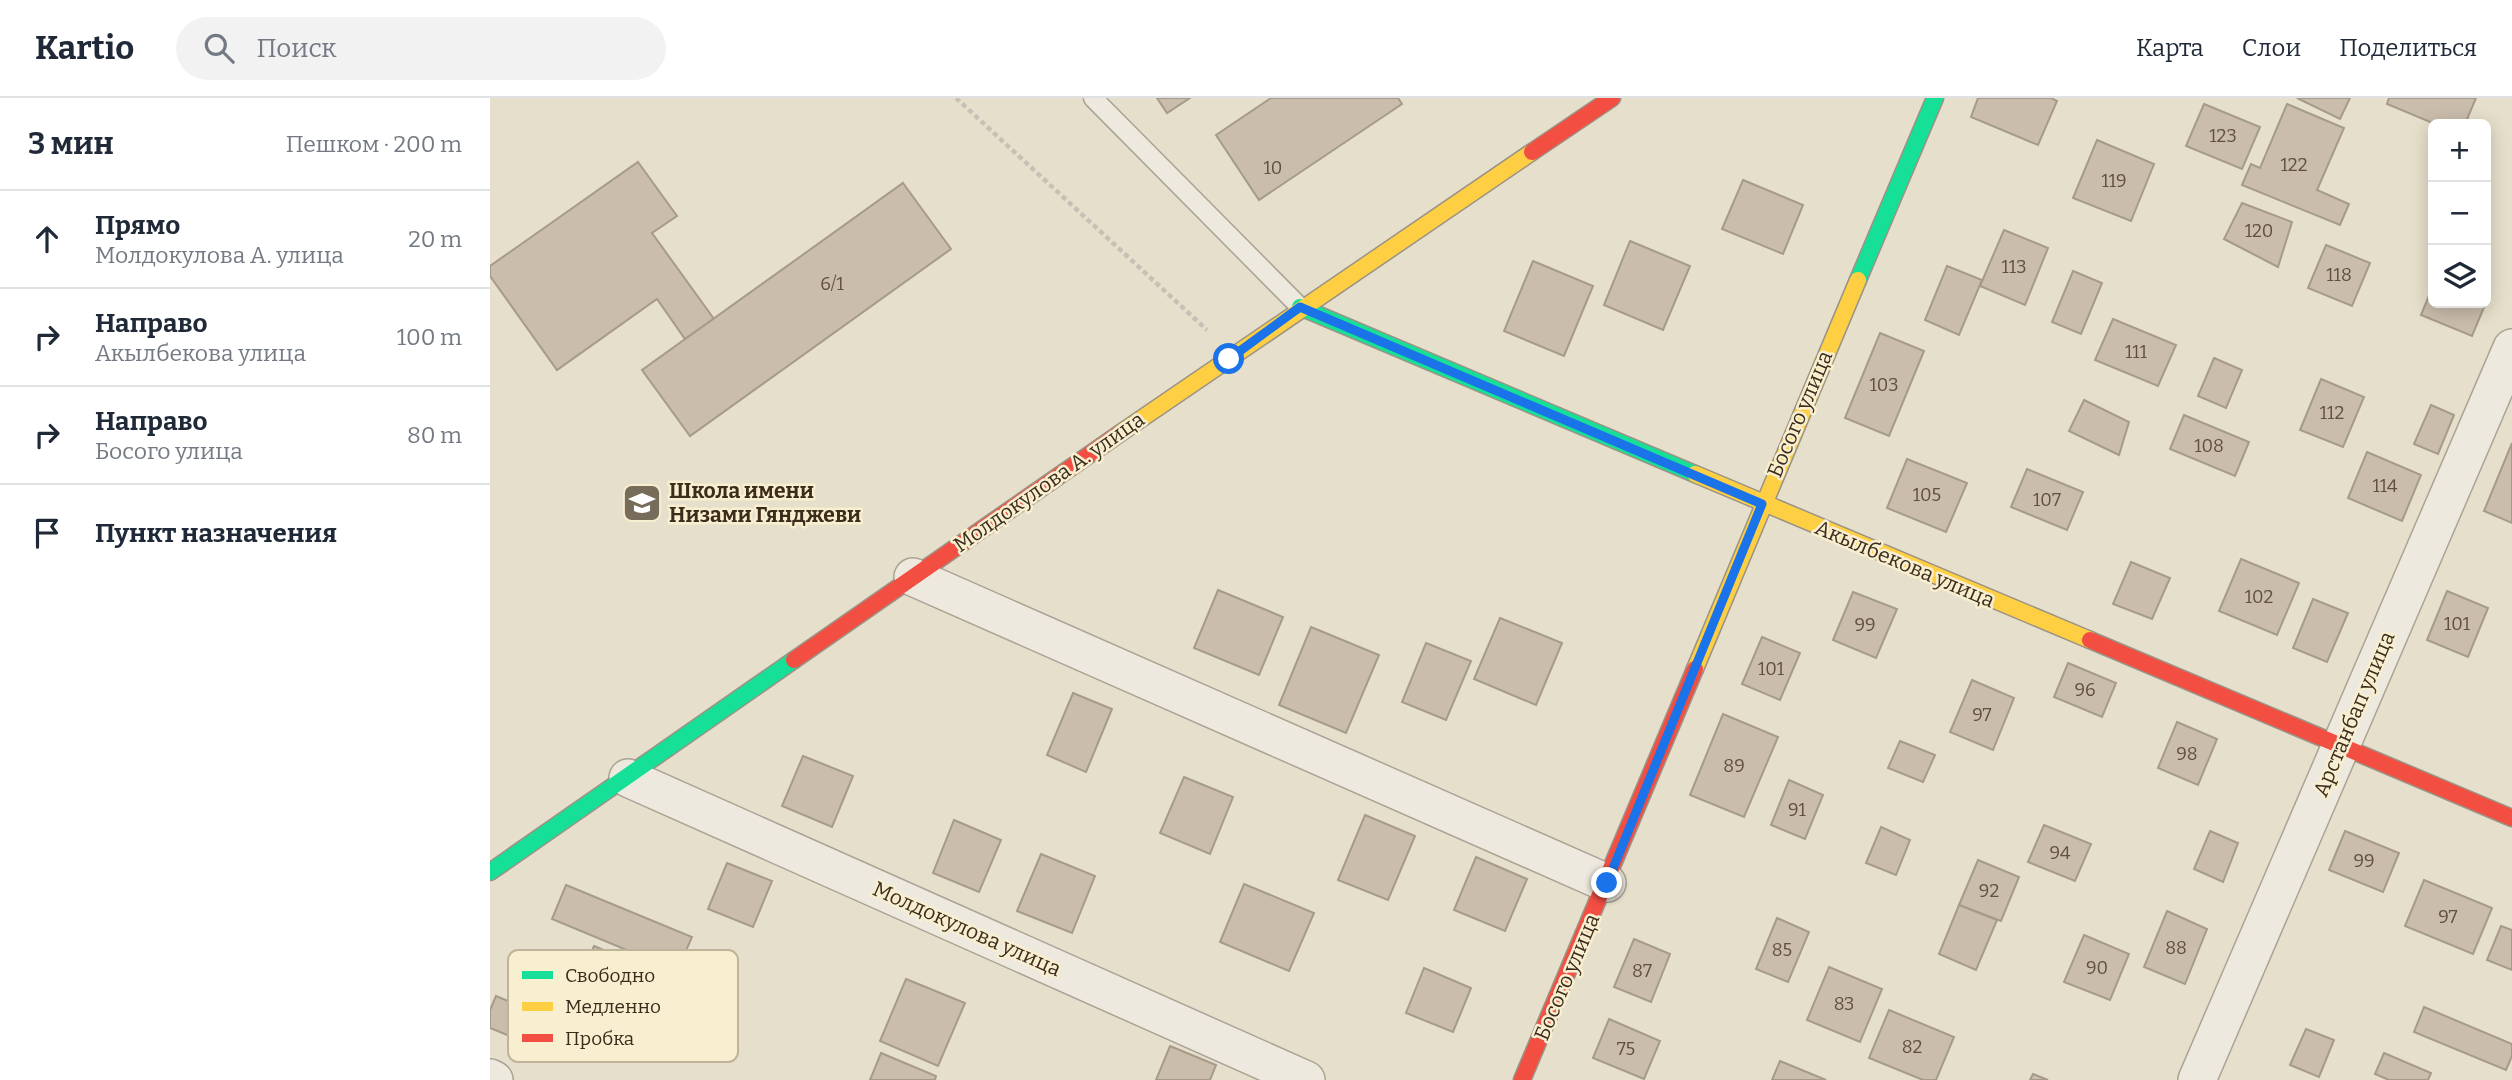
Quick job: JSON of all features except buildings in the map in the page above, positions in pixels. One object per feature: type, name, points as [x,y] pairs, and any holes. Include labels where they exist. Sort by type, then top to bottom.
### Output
[{"type":"street","name":"Босого улица","points":[[1522,1080],[1935,98]]},
{"type":"street","name":"Молдокулова А. улица","points":[[490,872],[1300,307],[1601,101]]},
{"type":"street","name":"Акылбекова улица","points":[[1300,307],[2512,818]]},
{"type":"street","name":"Арстанбап улица","points":[[2197,1080],[2512,348]]},
{"type":"street","points":[[913,577],[1607,883]]},
{"type":"street","name":"Молдокулова улица","points":[[628,778],[1306,1080]]},
{"type":"lane","points":[[1093,98],[1300,307]]},
{"type":"path","points":[[956,98],[1213,335]]},
{"type":"traffic: fast","points":[[1858,280],[1935,98]]},
{"type":"traffic: fast","points":[[1300,307],[1695,474]]},
{"type":"traffic: fast","points":[[490,872],[794,660]]},
{"type":"traffic: slow","points":[[1119,434],[1532,152]]},
{"type":"traffic: slow","points":[[1695,669],[1858,280]]},
{"type":"traffic: slow","points":[[1695,474],[2090,640]]},
{"type":"traffic: jam","points":[[1532,152],[1612,98]]},
{"type":"traffic: jam","points":[[794,660],[1119,434]]},
{"type":"traffic: jam","points":[[2090,640],[2512,818]]},
{"type":"traffic: jam","points":[[1522,1080],[1695,669]]},
{"type":"place","name":"Школа имени Низами Гянджеви","points":[[642,503]]},
{"type":"route","points":[[1229,359],[1300,307],[1762,504],[1607,883]]}]
